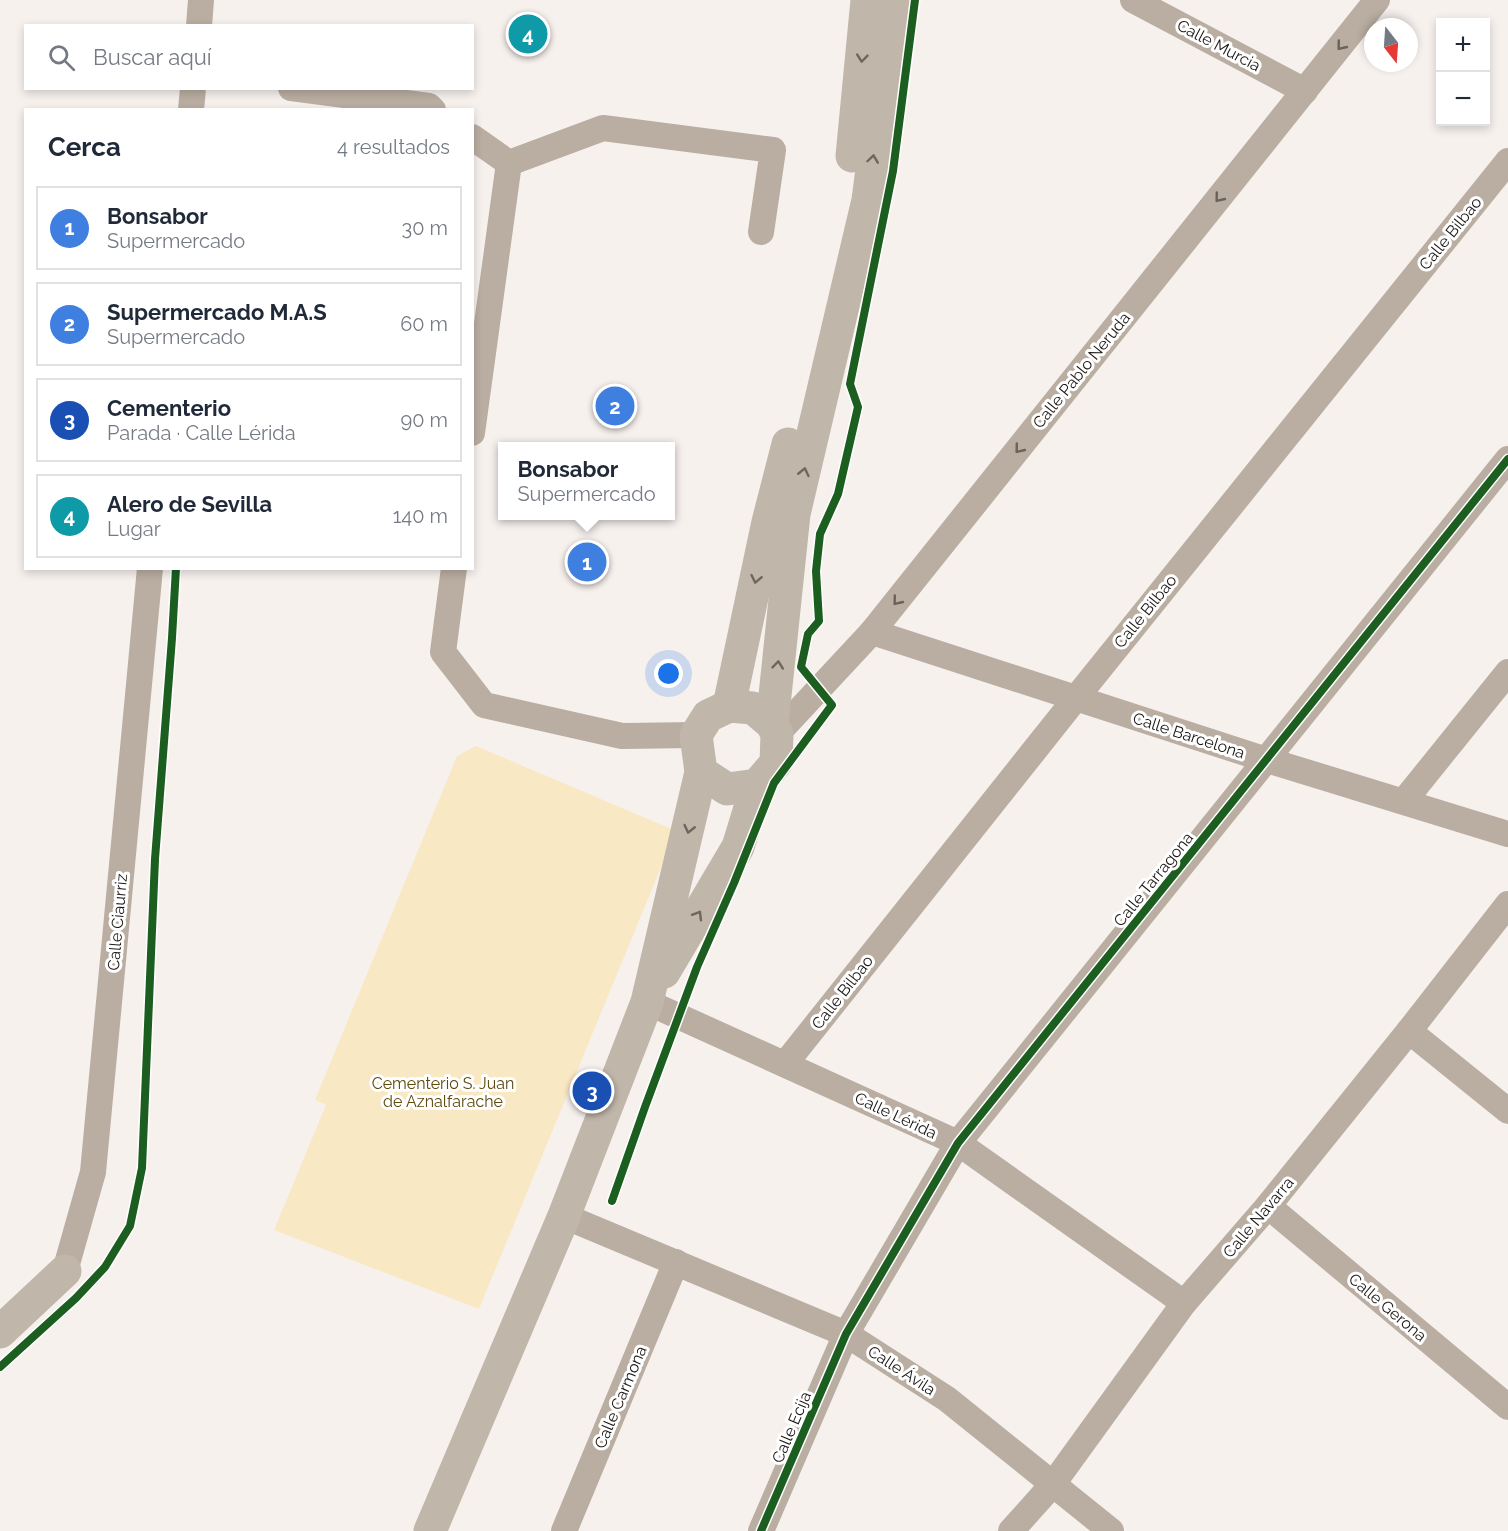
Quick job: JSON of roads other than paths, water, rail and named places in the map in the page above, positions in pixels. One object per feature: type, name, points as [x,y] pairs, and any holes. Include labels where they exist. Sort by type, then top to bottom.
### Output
[{"type":"street","points":[[199,24],[201,0]]},
{"type":"street","points":[[729,706],[768,522],[848,202],[867,0]]},
{"type":"street","points":[[647,1002],[738,847],[757,785],[776,763],[774,729],[794,514],[868,200],[894,0]]},
{"type":"street","name":"Calle Murcia","points":[[1133,0],[1305,91]]},
{"type":"street","name":"Calle Pablo Neruda","points":[[774,729],[872,632],[1377,0]]},
{"type":"street","points":[[191,108],[193,90]]},
{"type":"street","points":[[306,90],[432,108]]},
{"type":"street","points":[[509,163],[603,128],[773,150],[761,232]]},
{"type":"street","points":[[474,138],[509,163]]},
{"type":"street","name":"Calle Bilbao","points":[[785,1064],[1508,161]]},
{"type":"street","points":[[474,418],[509,163]]},
{"type":"street","name":"Calle Tarragona","points":[[846,1334],[958,1143],[1508,459]]},
{"type":"street","name":"Calle Ciaurriz","points":[[65,1271],[93,1172],[150,570]]},
{"type":"street","points":[[454,570],[443,652],[484,705],[622,736],[696,735]]},
{"type":"street","name":"Calle Barcelona","points":[[872,632],[1267,760],[1508,834]]},
{"type":"street","points":[[1404,801],[1508,672]]},
{"type":"street","points":[[430,1531],[564,1216],[647,1002],[701,772],[696,735],[708,716],[729,706],[753,708],[774,729]]},
{"type":"street","points":[[701,772],[727,789],[757,785]]},
{"type":"street","name":"Calle Navarra","points":[[1011,1531],[1053,1484],[1184,1303],[1269,1206],[1508,904]]},
{"type":"street","name":"Calle Lérida","points":[[647,1002],[958,1143],[1184,1303]]},
{"type":"street","points":[[1409,1031],[1508,1112]]},
{"type":"street","name":"Calle Gerona","points":[[1269,1206],[1508,1407]]},
{"type":"street","name":"Calle Ávila","points":[[564,1216],[846,1334],[947,1398],[1111,1531]]},
{"type":"street","name":"Calle Carmona","points":[[564,1531],[676,1262]]},
{"type":"street","points":[[0,1332],[65,1271]]},
{"type":"street","name":"Calle Ecija","points":[[761,1531],[846,1334]]},
{"type":"place","name":"Alero de Sevilla","points":[[528,34]]},
{"type":"place","name":"Supermercado M.A.S","points":[[615,406]]},
{"type":"place","name":"Bonsabor","points":[[587,562]]},
{"type":"place","name":"Cementerio","points":[[592,1091]]},
{"type":"park label","name":"Cementerio S. Juan de Aznalfarache","points":[[443,1092]]}]
